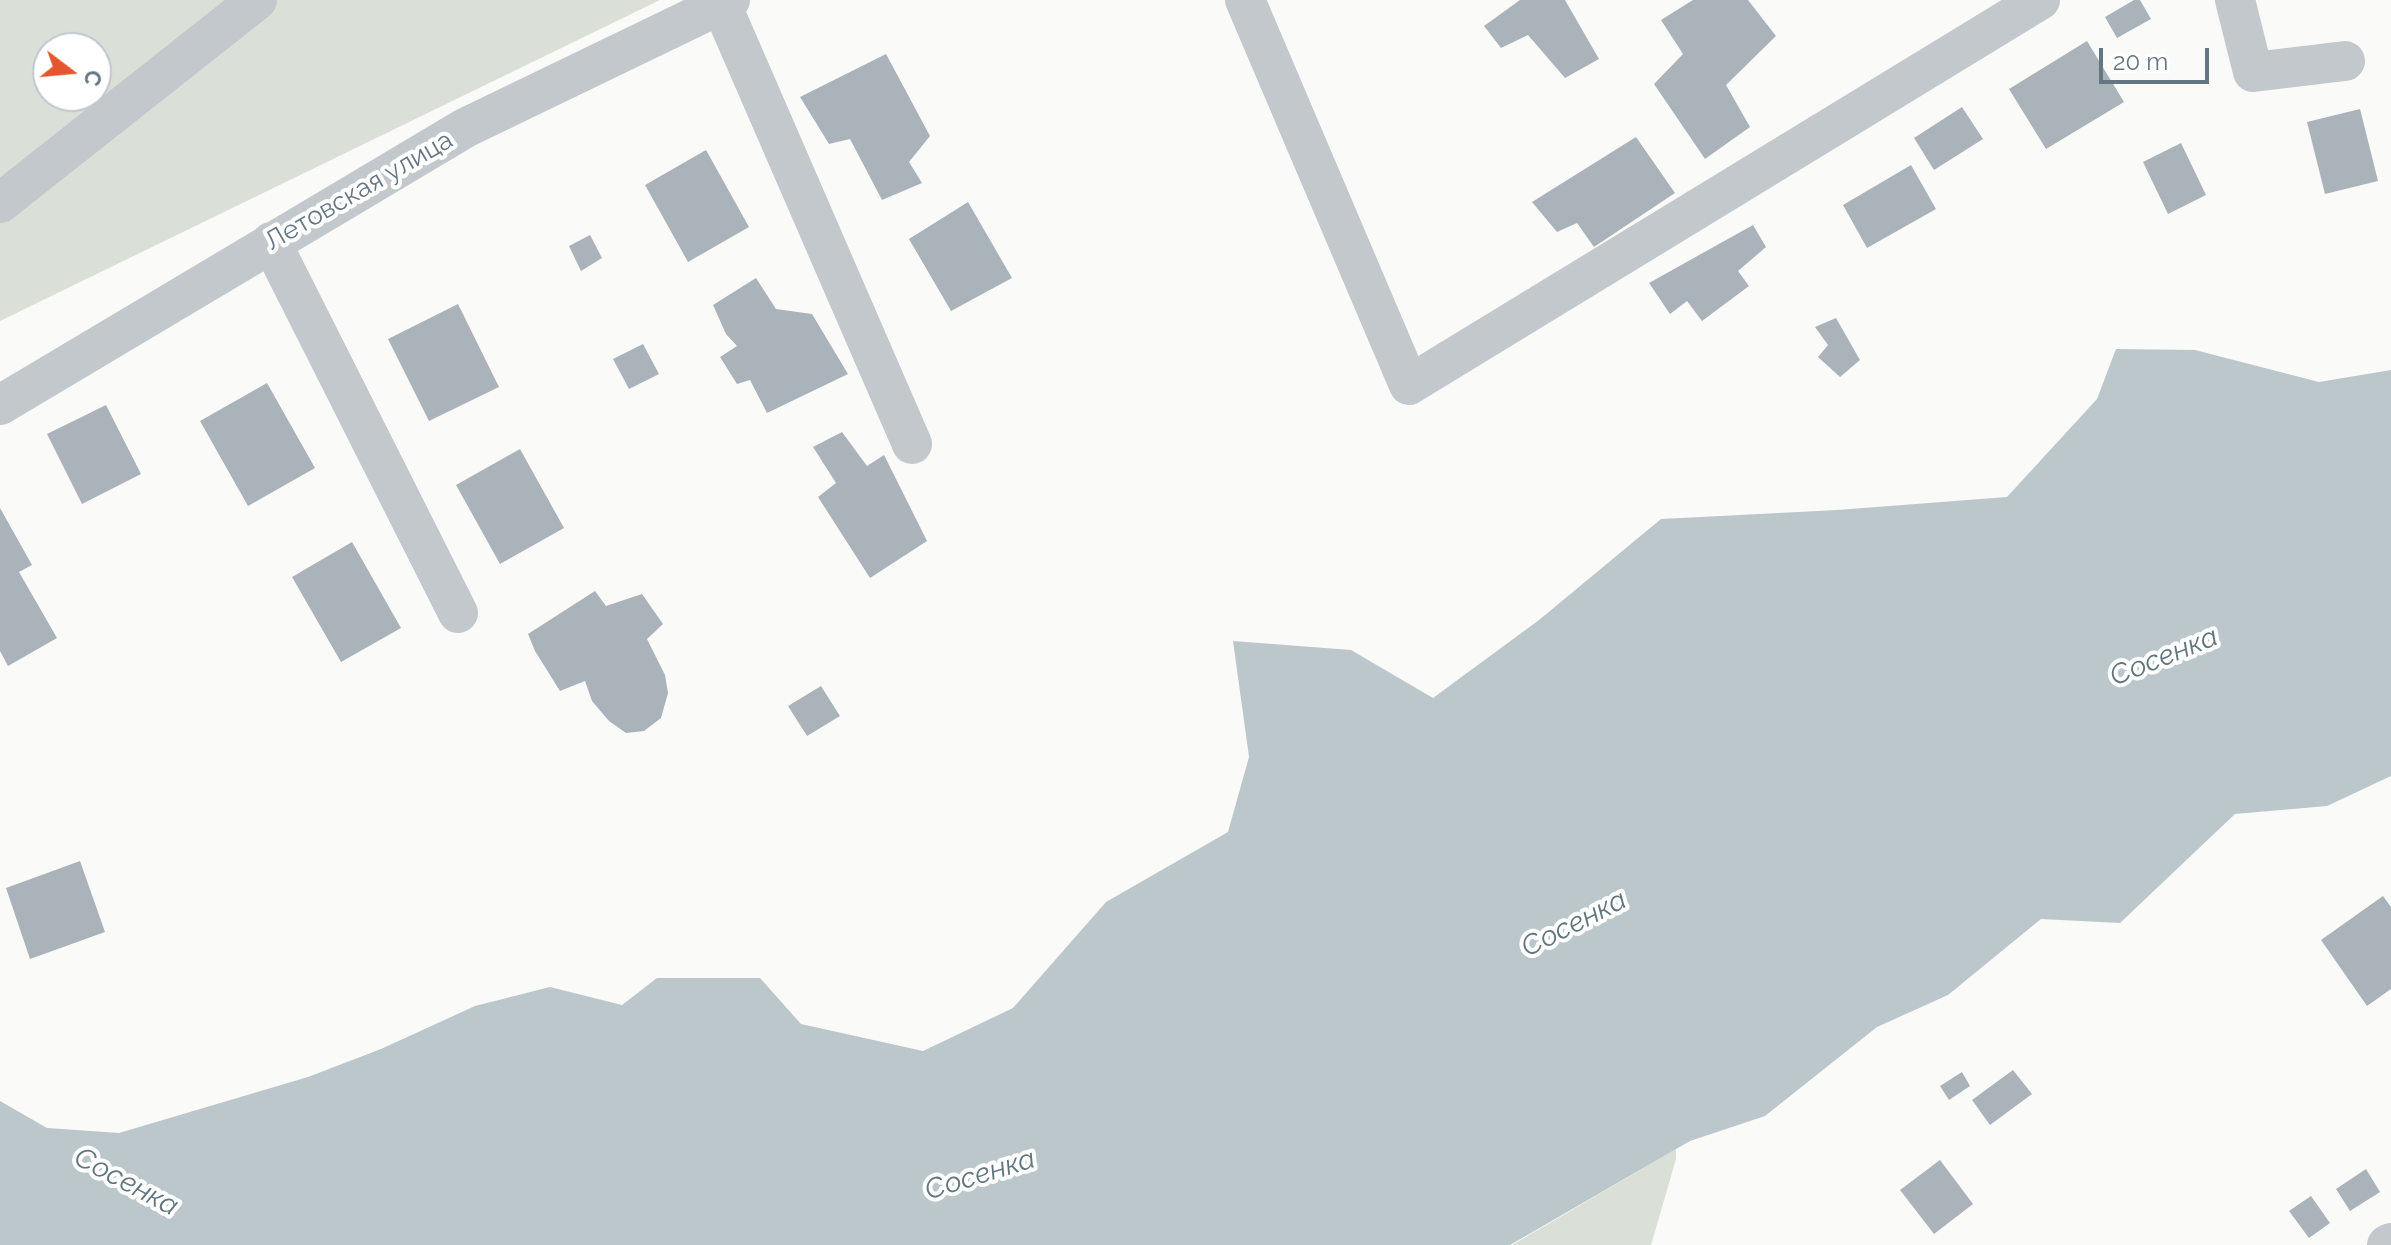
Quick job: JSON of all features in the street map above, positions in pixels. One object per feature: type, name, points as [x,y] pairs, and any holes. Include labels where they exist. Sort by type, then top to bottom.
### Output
[{"type":"street","points":[[0,203],[257,0]]},
{"type":"street","points":[[1245,0],[1409,385],[2040,0]]},
{"type":"street","points":[[2235,0],[2253,72],[2345,61]]},
{"type":"street","points":[[725,2],[912,444]]},
{"type":"street","name":"Летовская улица","points":[[0,405],[465,128],[725,2]]},
{"type":"street","points":[[271,242],[458,613]]},
{"type":"shaded area","points":[[0,0],[660,0],[0,321]]},
{"type":"shaded area","points":[[1676,1149],[1676,1159],[1651,1245],[1512,1245]]},
{"type":"water","name":"Сосенка","points":[[2116,349],[2195,350],[2319,382],[2391,370],[2391,776],[2327,806],[2235,814],[2120,923],[2041,919],[1948,995],[1877,1027],[1765,1116],[1690,1141],[1510,1245],[0,1245],[0,1101],[47,1128],[119,1133],[308,1077],[381,1049],[475,1006],[550,987],[622,1005],[657,978],[760,978],[801,1024],[923,1051],[1013,1008],[1106,902],[1228,832],[1249,757],[1233,641],[1351,650],[1433,698],[1539,620],[1661,519],[2007,497],[2097,399]]},
{"type":"building","points":[[1520,0],[1565,0],[1599,59],[1565,78],[1528,35],[1501,48],[1484,26]]},
{"type":"building","points":[[1693,0],[1748,0],[1776,36],[1726,85],[1750,127],[1705,159],[1654,84],[1683,54],[1661,20]]},
{"type":"building","points":[[2134,0],[2140,0],[2151,19],[2117,38],[2105,17]]},
{"type":"building","points":[[2087,41],[2124,102],[2046,149],[2009,89]]},
{"type":"building","points":[[886,54],[930,136],[909,162],[922,183],[882,200],[850,139],[829,144],[800,97]]},
{"type":"building","points":[[1962,107],[1983,139],[1934,170],[1914,138]]},
{"type":"building","points":[[2360,109],[2378,181],[2325,194],[2307,122]]},
{"type":"building","points":[[1636,137],[1675,193],[1594,247],[1577,223],[1557,232],[1532,202]]},
{"type":"building","points":[[2181,143],[2206,195],[2168,214],[2143,162]]},
{"type":"building","points":[[706,150],[749,227],[688,262],[645,185]]},
{"type":"building","points":[[1911,165],[1936,209],[1867,248],[1843,205]]},
{"type":"building","points":[[968,202],[1012,278],[951,311],[909,239]]},
{"type":"building","points":[[1753,225],[1766,247],[1738,271],[1749,286],[1702,321],[1687,301],[1670,314],[1649,283]]},
{"type":"building","points":[[590,235],[602,258],[581,271],[569,246]]},
{"type":"building","points":[[756,278],[776,309],[812,314],[848,374],[767,413],[750,380],[737,384],[720,357],[737,346],[726,334],[713,305]]},
{"type":"building","points":[[458,304],[499,387],[429,421],[388,339]]},
{"type":"building","points":[[1836,318],[1860,360],[1840,377],[1818,357],[1828,345],[1815,327]]},
{"type":"building","points":[[643,344],[659,374],[629,389],[613,359]]},
{"type":"building","points":[[267,383],[315,468],[248,506],[200,421]]},
{"type":"building","points":[[106,405],[141,474],[82,504],[47,434]]},
{"type":"building","points":[[842,432],[867,466],[884,455],[927,541],[870,578],[818,497],[836,483],[813,447]]},
{"type":"building","points":[[520,449],[564,528],[500,564],[456,485]]},
{"type":"building","points":[[0,508],[32,565],[19,572],[57,638],[8,666],[0,651]]},
{"type":"building","points":[[352,542],[401,628],[341,662],[292,577]]},
{"type":"building","points":[[595,591],[606,606],[642,594],[663,624],[647,639],[665,675],[668,693],[661,718],[644,731],[626,733],[609,721],[592,701],[585,681],[560,691],[528,634]]},
{"type":"building","points":[[821,686],[840,716],[807,736],[788,706]]},
{"type":"building","points":[[80,861],[105,932],[30,959],[6,888]]},
{"type":"building","points":[[2383,896],[2391,907],[2391,989],[2367,1006],[2321,940]]},
{"type":"building","points":[[2013,1070],[2032,1094],[1990,1125],[1972,1100]]},
{"type":"building","points":[[1962,1072],[1970,1086],[1949,1100],[1940,1086]]},
{"type":"building","points":[[1940,1160],[1973,1204],[1934,1234],[1900,1190]]},
{"type":"building","points":[[2366,1169],[2380,1192],[2350,1211],[2336,1189]]},
{"type":"building","points":[[2311,1196],[2330,1223],[2309,1238],[2289,1211]]}]
